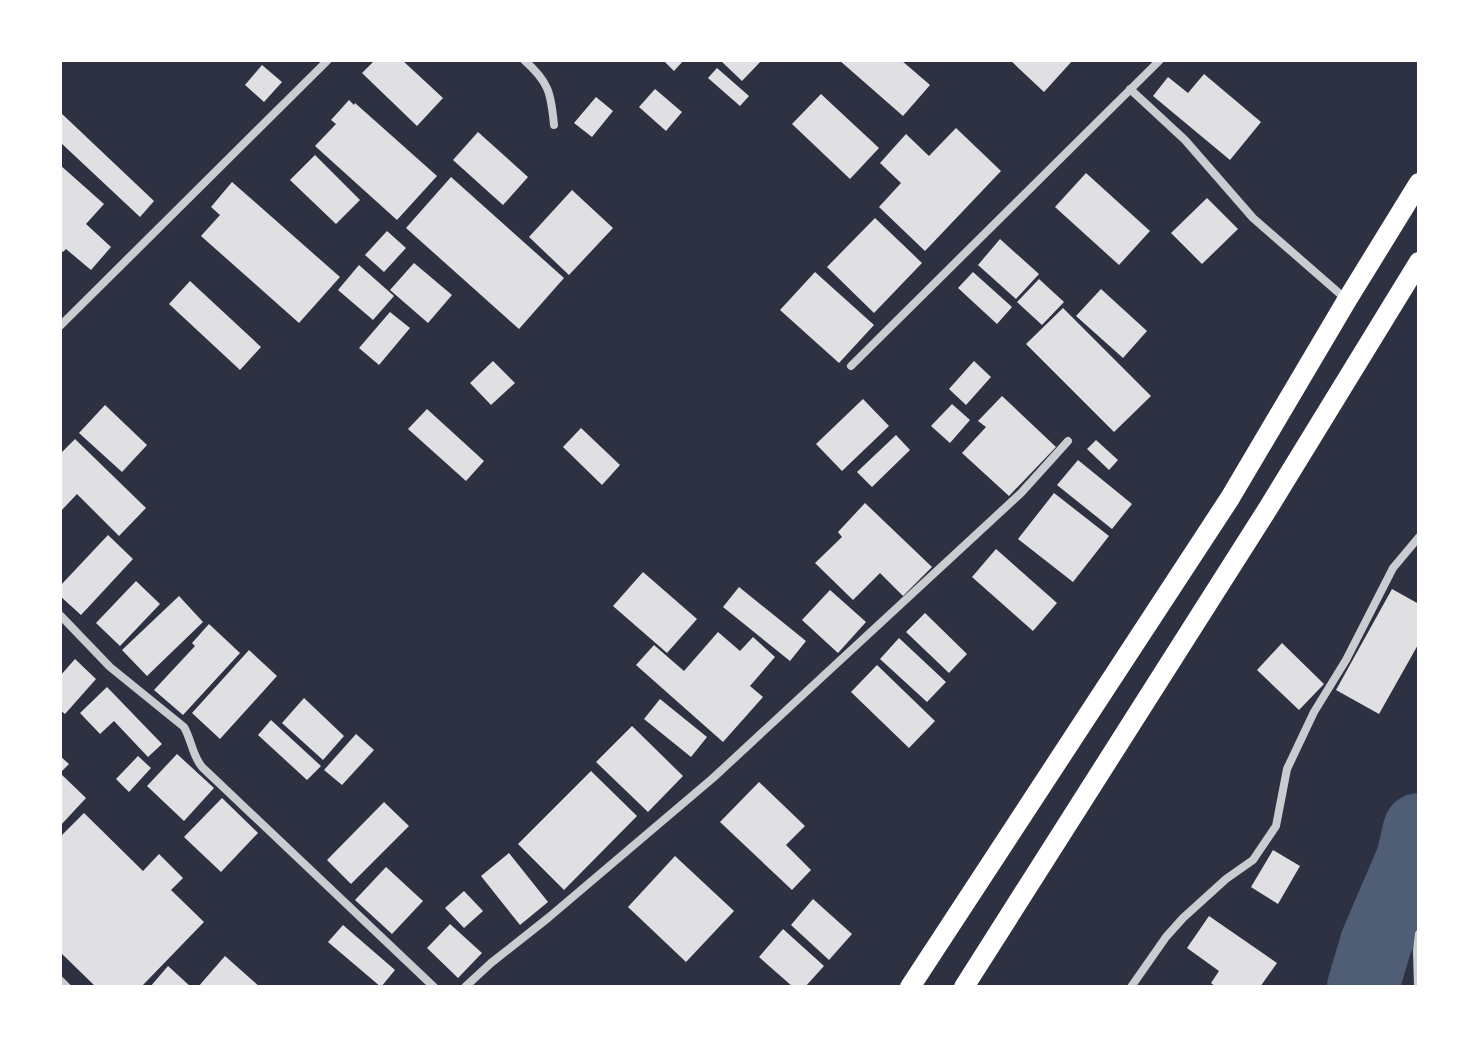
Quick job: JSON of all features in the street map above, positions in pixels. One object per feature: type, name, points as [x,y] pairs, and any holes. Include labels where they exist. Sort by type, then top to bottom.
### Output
[{"type":"main road","points":[[910,987],[1230,498],[1419,183]]},
{"type":"main road","points":[[964,987],[1267,510],[1419,262]]},
{"type":"street","points":[[60,326],[328,60]]},
{"type":"street","points":[[524,60],[540,74],[551,95],[554,125]]},
{"type":"street","points":[[851,366],[1160,60]]},
{"type":"street","points":[[1130,89],[1185,140],[1253,218],[1347,300]]},
{"type":"street","points":[[465,987],[713,778],[1021,493],[1068,441]]},
{"type":"street","points":[[1131,987],[1183,918],[1226,879],[1253,860],[1276,826],[1287,769],[1314,712],[1346,660],[1393,568],[1419,537]]},
{"type":"street","points":[[60,615],[110,667],[184,727],[193,755],[202,767],[434,987]]},
{"type":"street","points":[[1418,987],[1419,934]]},
{"type":"street","points":[[60,980],[67,987]]},
{"type":"building","points":[[375,60],[402,60],[443,98],[417,126],[362,73]]},
{"type":"building","points":[[663,60],[684,60],[674,71]]},
{"type":"building","points":[[720,60],[762,60],[742,81]]},
{"type":"building","points":[[839,60],[901,60],[930,85],[903,116]]},
{"type":"building","points":[[1010,60],[1073,60],[1044,92]]},
{"type":"building","points":[[262,65],[282,82],[264,102],[245,85]]},
{"type":"building","points":[[717,68],[749,96],[740,106],[708,78]]},
{"type":"building","points":[[1204,74],[1261,122],[1230,160],[1153,96],[1168,77],[1188,93]]},
{"type":"building","points":[[655,89],[682,112],[666,131],[639,107]]},
{"type":"building","points":[[821,94],[879,148],[850,179],[792,124]]},
{"type":"building","points":[[596,97],[613,111],[592,137],[574,123]]},
{"type":"building","points":[[349,100],[437,176],[397,220],[315,146],[336,124],[331,120]]},
{"type":"building","points":[[60,112],[154,201],[140,217],[60,142]]},
{"type":"building","points":[[956,128],[1001,171],[925,251],[879,207],[901,183],[880,163],[906,134],[929,156]]},
{"type":"building","points":[[478,132],[528,177],[503,205],[453,160]]},
{"type":"building","points":[[315,155],[360,200],[336,224],[290,180]]},
{"type":"building","points":[[60,165],[104,204],[86,224],[111,247],[91,270],[66,249],[63,252],[60,249]]},
{"type":"building","points":[[1086,173],[1150,231],[1119,265],[1055,207]]},
{"type":"building","points":[[451,177],[564,278],[519,329],[406,228]]},
{"type":"building","points":[[232,182],[340,277],[299,323],[201,236],[220,215],[211,207]]},
{"type":"building","points":[[572,190],[613,228],[569,275],[529,237]]},
{"type":"building","points":[[1207,198],[1238,229],[1202,264],[1171,233]]},
{"type":"building","points":[[875,218],[922,263],[874,313],[827,267]]},
{"type":"building","points":[[387,231],[406,248],[384,272],[365,255]]},
{"type":"building","points":[[1000,239],[1039,274],[1016,299],[978,265]]},
{"type":"building","points":[[414,263],[452,295],[428,323],[390,290]]},
{"type":"building","points":[[359,265],[394,296],[373,320],[338,290]]},
{"type":"building","points":[[815,272],[874,325],[839,363],[780,310]]},
{"type":"building","points":[[973,272],[1012,307],[997,324],[958,288]]},
{"type":"building","points":[[1039,279],[1064,302],[1042,325],[1017,302]]},
{"type":"building","points":[[190,281],[261,347],[240,370],[169,304]]},
{"type":"building","points":[[1101,289],[1147,331],[1123,358],[1076,316]]},
{"type":"building","points":[[1063,308],[1151,396],[1114,432],[1026,344]]},
{"type":"building","points":[[390,312],[410,328],[379,365],[359,348]]},
{"type":"building","points":[[493,361],[515,383],[491,405],[470,383]]},
{"type":"building","points":[[974,361],[991,377],[966,405],[949,389]]},
{"type":"building","points":[[1002,396],[1056,447],[1009,496],[962,453],[986,427],[978,421]]},
{"type":"building","points":[[863,399],[889,426],[842,471],[816,444]]},
{"type":"building","points":[[952,404],[970,420],[950,443],[931,426]]},
{"type":"building","points":[[105,405],[147,445],[122,472],[79,433]]},
{"type":"building","points":[[427,409],[484,461],[466,481],[408,429]]},
{"type":"building","points":[[581,428],[620,465],[602,485],[563,447]]},
{"type":"building","points":[[896,435],[910,450],[872,487],[857,472]]},
{"type":"building","points":[[75,439],[146,508],[119,536],[77,494],[60,512],[60,454]]},
{"type":"building","points":[[1096,440],[1118,460],[1109,470],[1087,449]]},
{"type":"building","points":[[1078,460],[1132,504],[1112,529],[1057,485]]},
{"type":"building","points":[[1054,493],[1109,536],[1073,582],[1018,539]]},
{"type":"building","points":[[865,503],[932,567],[903,596],[880,573],[853,600],[815,563],[842,537],[838,532]]},
{"type":"building","points":[[108,535],[133,559],[81,615],[60,596],[60,586]]},
{"type":"building","points":[[996,549],[1057,603],[1033,631],[972,577]]},
{"type":"building","points":[[643,572],[697,619],[667,653],[613,606]]},
{"type":"building","points":[[136,581],[160,604],[120,646],[96,623]]},
{"type":"building","points":[[739,587],[806,641],[790,661],[723,607]]},
{"type":"building","points":[[1392,589],[1419,604],[1419,643],[1379,714],[1336,690]]},
{"type":"building","points":[[830,590],[866,622],[838,653],[802,620]]},
{"type":"building","points":[[179,596],[203,622],[147,676],[122,650]]},
{"type":"building","points":[[925,613],[967,654],[949,673],[906,632]]},
{"type":"building","points":[[209,624],[240,653],[183,715],[154,690],[195,646],[192,643]]},
{"type":"building","points":[[718,632],[740,651],[753,637],[775,657],[750,686],[763,697],[723,742],[636,665],[654,645],[684,671]]},
{"type":"building","points":[[899,638],[946,682],[927,702],[880,659]]},
{"type":"building","points":[[1282,643],[1324,684],[1299,710],[1257,670]]},
{"type":"building","points":[[249,650],[277,676],[220,739],[192,713]]},
{"type":"building","points":[[75,659],[96,679],[65,714],[60,710],[60,676]]},
{"type":"building","points":[[877,665],[935,721],[909,748],[851,692]]},
{"type":"building","points":[[107,687],[162,744],[148,757],[114,721],[100,734],[80,713]]},
{"type":"building","points":[[304,698],[344,736],[323,760],[282,723]]},
{"type":"building","points":[[660,699],[707,737],[691,757],[644,719]]},
{"type":"building","points":[[271,720],[321,766],[307,780],[258,735]]},
{"type":"building","points":[[632,726],[683,776],[648,812],[596,762]]},
{"type":"building","points":[[356,734],[374,750],[342,785],[324,770]]},
{"type":"building","points":[[177,754],[214,788],[184,821],[147,786]]},
{"type":"building","points":[[60,756],[69,764],[60,773]]},
{"type":"building","points":[[138,756],[151,768],[129,792],[116,779]]},
{"type":"building","points":[[591,771],[637,816],[564,890],[518,844]]},
{"type":"building","points":[[60,773],[86,798],[60,826]]},
{"type":"building","points":[[759,782],[805,826],[786,845],[811,870],[792,890],[720,822]]},
{"type":"building","points":[[222,798],[258,833],[221,872],[184,837]]},
{"type":"building","points":[[384,802],[409,826],[351,884],[327,860]]},
{"type":"building","points":[[84,813],[143,871],[159,854],[183,878],[171,890],[204,922],[141,987],[96,987],[60,952],[60,837]]},
{"type":"building","points":[[1273,850],[1300,866],[1278,904],[1251,887]]},
{"type":"building","points":[[509,853],[548,902],[520,925],[481,876]]},
{"type":"building","points":[[675,856],[734,911],[686,962],[628,907]]},
{"type":"building","points":[[386,867],[423,901],[392,934],[355,900]]},
{"type":"building","points":[[464,891],[483,911],[464,928],[445,908]]},
{"type":"building","points":[[813,899],[852,934],[829,960],[791,925]]},
{"type":"building","points":[[1209,916],[1277,963],[1260,987],[1216,987],[1211,983],[1219,971],[1187,948]]},
{"type":"building","points":[[450,924],[482,953],[458,978],[427,948]]},
{"type":"building","points":[[343,925],[395,970],[381,987],[328,942]]},
{"type":"building","points":[[783,929],[824,966],[805,987],[793,987],[759,957]]},
{"type":"building","points":[[225,956],[260,987],[198,987]]},
{"type":"building","points":[[168,966],[191,987],[150,987]]},
{"type":"waterway","points":[[1363,987],[1376,943],[1412,859],[1419,829]]}]
